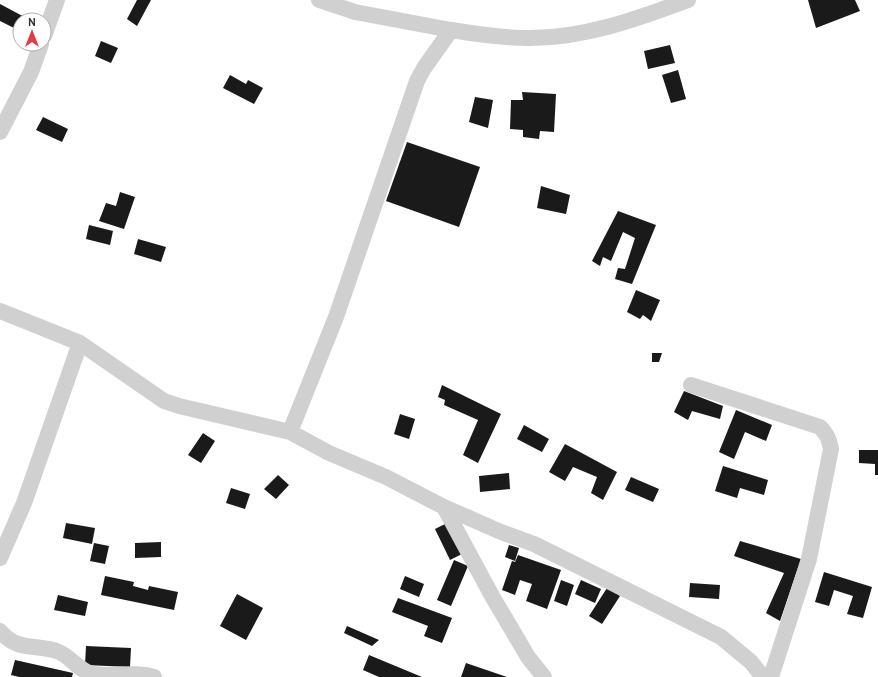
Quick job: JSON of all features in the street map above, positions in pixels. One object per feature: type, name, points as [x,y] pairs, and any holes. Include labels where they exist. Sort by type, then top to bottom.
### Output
[{"type":"street","points":[[52,14],[57,0]]},
{"type":"street","points":[[319,0],[355,12],[451,30],[528,38],[592,30],[647,16],[688,0]]},
{"type":"street","points":[[290,432],[336,318],[417,81],[424,68],[451,30]]},
{"type":"street","points":[[0,132],[31,72],[38,52]]},
{"type":"street","points":[[0,311],[80,343],[164,401],[179,406],[290,432],[329,453],[386,477],[444,507],[562,556],[721,637],[751,662],[763,677]]},
{"type":"street","points":[[0,558],[24,503],[80,343]]},
{"type":"street","points":[[691,385],[820,427],[830,440],[830,449],[809,559],[771,677]]},
{"type":"street","points":[[444,507],[492,596],[528,657],[544,677]]},
{"type":"street","points":[[0,631],[4,636],[17,644],[59,652],[91,674],[119,676],[144,674],[154,677]]},
{"type":"building","points":[[137,0],[151,0],[137,26],[127,19]]},
{"type":"building","points":[[808,0],[855,0],[860,11],[816,28]]},
{"type":"building","points":[[0,4],[15,12],[12,12],[12,27],[0,21]]},
{"type":"building","points":[[101,41],[118,48],[111,63],[95,56]]},
{"type":"building","points":[[670,45],[675,63],[648,69],[644,51]]},
{"type":"building","points":[[678,70],[686,99],[671,103],[662,75]]},
{"type":"building","points":[[230,75],[246,84],[248,80],[263,88],[254,104],[223,88]]},
{"type":"building","points":[[522,92],[556,94],[554,132],[540,131],[539,139],[523,137],[523,130],[510,129],[511,100],[523,100]]},
{"type":"building","points":[[475,97],[493,100],[488,128],[469,122]]},
{"type":"building","points":[[43,117],[68,129],[62,142],[36,130]]},
{"type":"building","points":[[407,142],[480,167],[459,227],[386,201]]},
{"type":"building","points":[[541,186],[570,195],[566,214],[537,208]]},
{"type":"building","points":[[120,192],[135,197],[124,229],[99,221],[106,203],[116,206]]},
{"type":"building","points":[[618,211],[656,225],[632,284],[615,279],[618,268],[625,269],[635,238],[623,232],[611,261],[603,257],[600,266],[592,261]]},
{"type":"building","points":[[89,225],[113,231],[110,245],[86,239]]},
{"type":"building","points":[[138,239],[166,247],[161,262],[134,254]]},
{"type":"building","points":[[636,290],[660,300],[651,321],[643,315],[640,319],[627,312]]},
{"type":"building","points":[[652,353],[662,353],[659,362],[652,362]]},
{"type":"building","points":[[442,385],[501,414],[478,463],[463,455],[478,420],[444,405],[445,400],[438,397]]},
{"type":"building","points":[[684,391],[723,406],[720,419],[692,411],[688,420],[674,412]]},
{"type":"building","points":[[736,410],[772,425],[766,441],[745,432],[734,459],[719,452]]},
{"type":"building","points":[[400,414],[415,419],[409,439],[394,434]]},
{"type":"building","points":[[524,425],[549,439],[542,452],[517,439]]},
{"type":"building","points":[[203,433],[215,441],[201,463],[188,455]]},
{"type":"building","points":[[565,444],[617,472],[603,500],[591,493],[597,477],[573,467],[565,481],[549,472]]},
{"type":"building","points":[[859,450],[878,450],[878,475],[875,475],[875,464],[859,463]]},
{"type":"building","points":[[723,466],[768,480],[764,495],[740,488],[737,498],[715,491]]},
{"type":"building","points":[[509,473],[510,489],[480,492],[479,476]]},
{"type":"building","points":[[278,475],[289,485],[276,499],[264,489]]},
{"type":"building","points":[[631,477],[659,489],[653,502],[625,490]]},
{"type":"building","points":[[231,488],[250,494],[245,509],[226,503]]},
{"type":"building","points":[[451,521],[466,552],[450,560],[435,529]]},
{"type":"building","points":[[66,523],[95,528],[92,544],[63,538]]},
{"type":"building","points":[[740,541],[801,559],[780,621],[766,613],[784,573],[734,556]]},
{"type":"building","points":[[161,542],[161,557],[135,558],[135,543]]},
{"type":"building","points":[[94,543],[109,546],[105,564],[90,561]]},
{"type":"building","points":[[509,545],[519,548],[515,561],[505,557]]},
{"type":"building","points":[[518,555],[561,570],[547,609],[526,601],[532,584],[520,580],[515,595],[502,590],[512,561],[515,562]]},
{"type":"building","points":[[454,560],[468,566],[451,606],[437,600]]},
{"type":"building","points":[[824,572],[872,587],[863,618],[847,614],[853,596],[834,590],[829,606],[815,602]]},
{"type":"building","points":[[105,576],[134,582],[133,586],[148,590],[149,586],[178,592],[174,610],[101,595]]},
{"type":"building","points":[[405,576],[424,584],[419,597],[400,589]]},
{"type":"building","points":[[561,580],[574,585],[567,606],[554,601]]},
{"type":"building","points":[[581,580],[601,589],[595,603],[575,594]]},
{"type":"building","points":[[690,583],[720,585],[719,599],[689,597]]},
{"type":"building","points":[[607,588],[620,596],[602,624],[589,616]]},
{"type":"building","points":[[237,594],[263,608],[246,640],[220,626]]},
{"type":"building","points":[[58,595],[88,602],[85,616],[54,610]]},
{"type":"building","points":[[398,598],[452,618],[442,643],[424,636],[428,626],[392,612]]},
{"type":"building","points":[[347,626],[379,640],[372,646],[344,633]]},
{"type":"building","points":[[86,646],[131,648],[130,667],[85,665]]},
{"type":"building","points":[[369,655],[422,677],[379,677],[363,670]]},
{"type":"building","points":[[15,660],[73,673],[72,677],[19,677],[11,675]]},
{"type":"building","points":[[466,663],[507,677],[461,677]]}]
